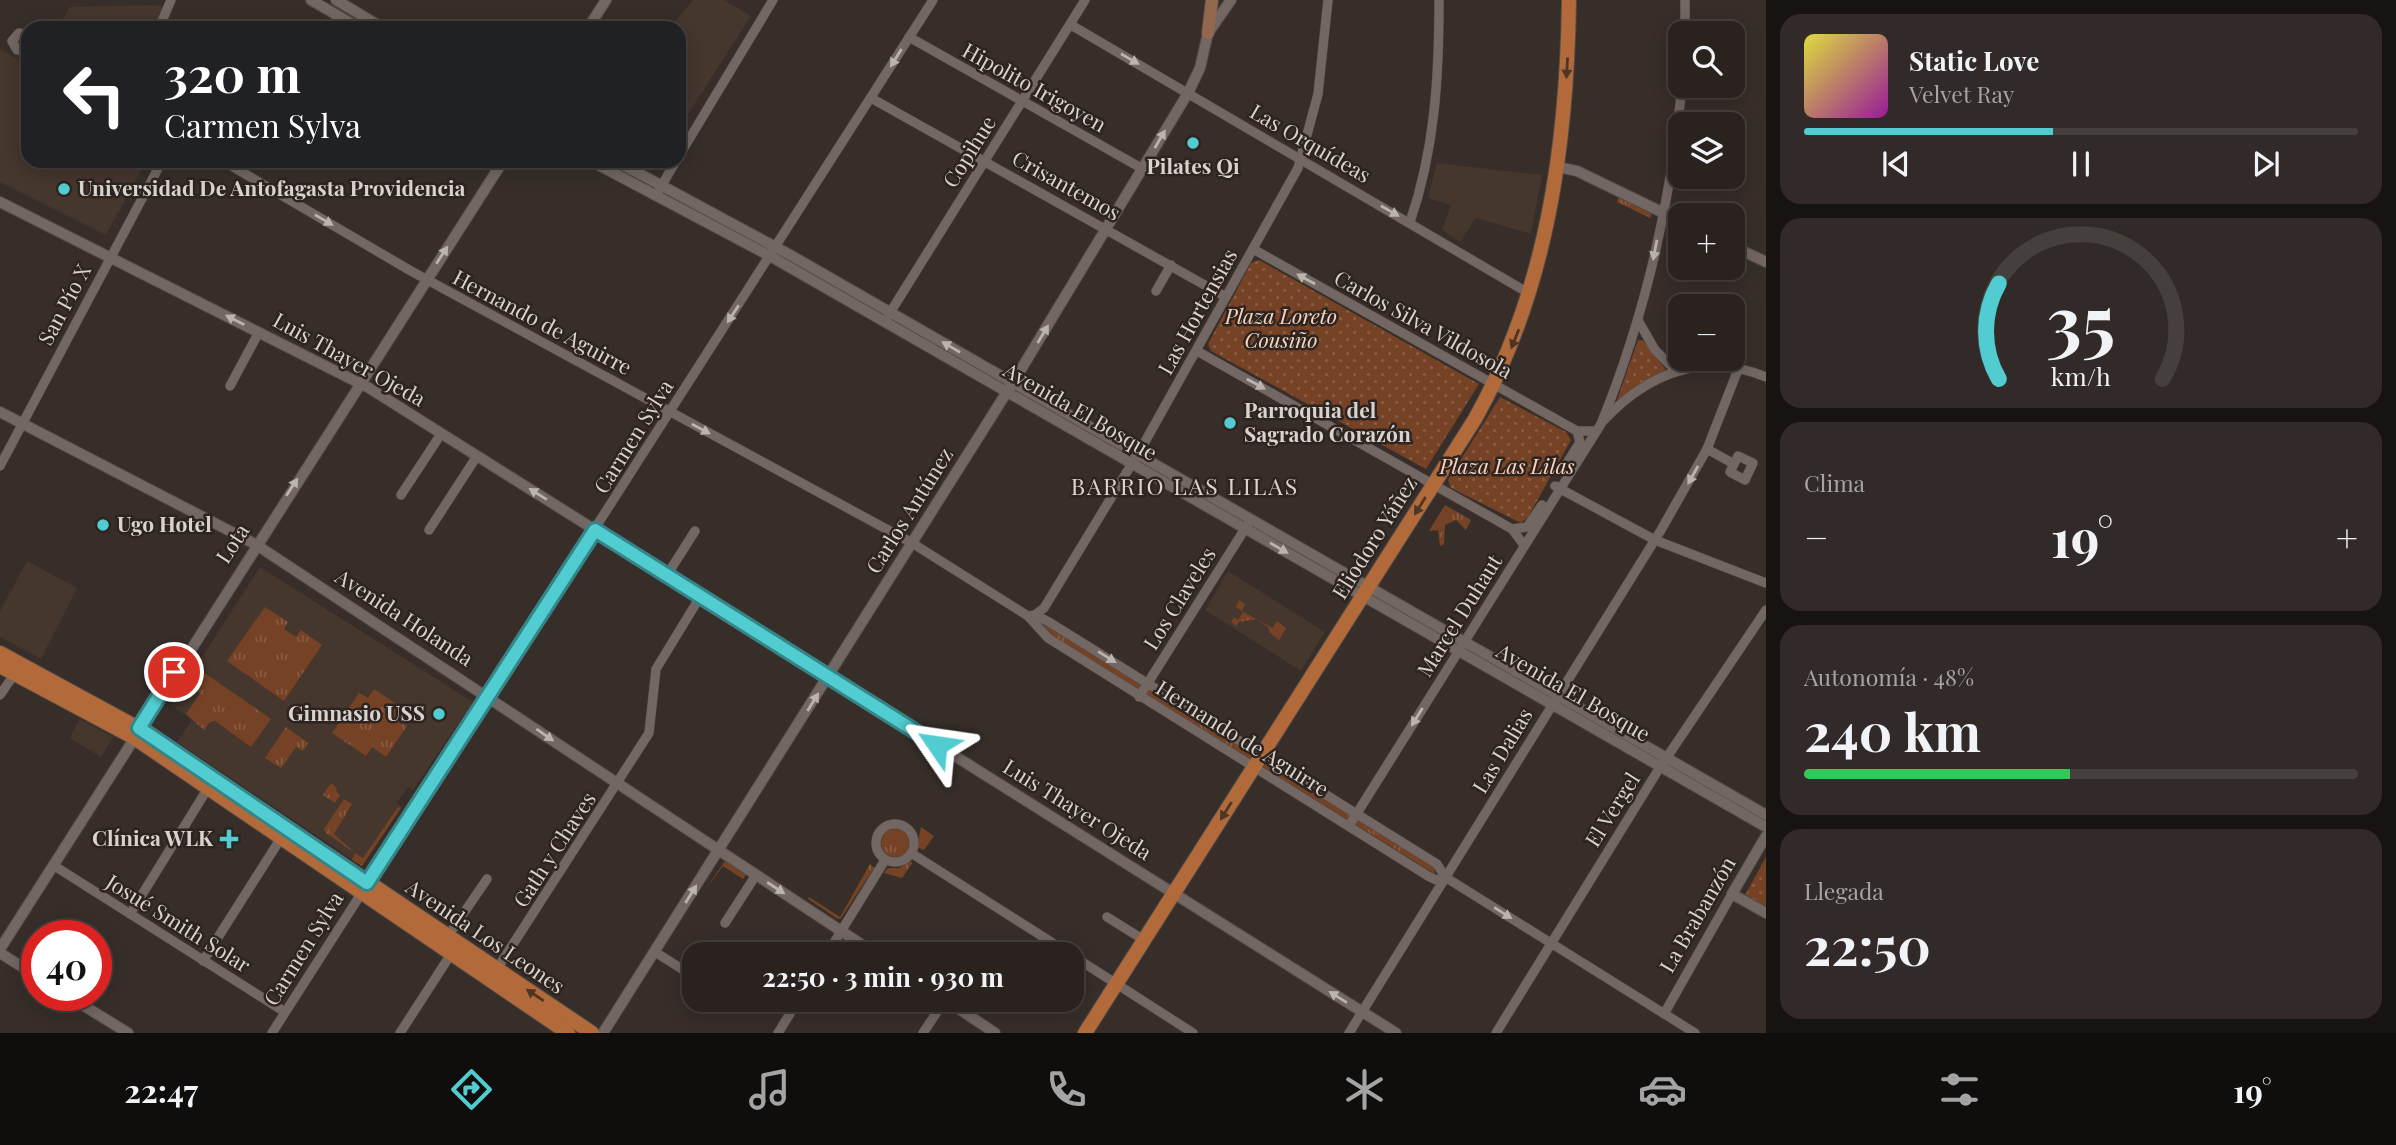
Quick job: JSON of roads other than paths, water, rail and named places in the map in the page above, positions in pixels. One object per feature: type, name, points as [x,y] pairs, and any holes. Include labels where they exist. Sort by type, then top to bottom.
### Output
[{"type":"main road","points":[[1208,33],[1212,0]]},
{"type":"main road","name":"Eliodoro Yáñez","points":[[1085,1033],[1434,484],[1494,385],[1530,294],[1558,167],[1565,95],[1569,0]]},
{"type":"main road","name":"Avenida Los Leones","points":[[0,653],[20,670],[136,732],[364,888],[451,954],[568,1033]]},
{"type":"main road","name":"Avenida Los Leones","points":[[0,666],[20,670]]},
{"type":"main road","name":"Avenida Los Leones","points":[[136,732],[208,788],[281,838],[448,936],[592,1033]]},
{"type":"street","points":[[162,21],[171,0]]},
{"type":"street","points":[[311,0],[347,21]]},
{"type":"street","points":[[335,0],[371,21]]},
{"type":"street","points":[[593,21],[607,0]]},
{"type":"street","points":[[686,145],[774,0]]},
{"type":"street","name":"Carmen Sylva","points":[[272,1033],[933,0]]},
{"type":"street","name":"Copihue","points":[[887,317],[1085,0]]},
{"type":"street","name":"Carlos Antúnez","points":[[603,1033],[1010,388],[1188,93],[1200,68],[1208,33],[1231,0]]},
{"type":"street","name":"Las Hortensias","points":[[1031,615],[1044,608],[1135,459],[1301,160],[1318,94],[1328,0]]},
{"type":"street","points":[[1409,222],[1430,151],[1436,107],[1438,0]]},
{"type":"street","points":[[1685,0],[1685,21]]},
{"type":"street","points":[[338,16],[358,13]]},
{"type":"street","points":[[336,21],[338,16]]},
{"type":"street","name":"Las Orquídeas","points":[[1071,25],[1530,294]]},
{"type":"street","points":[[21,33],[12,41],[17,50],[21,49]]},
{"type":"street","name":"Hipolito Irigoyen","points":[[909,37],[1143,169]]},
{"type":"street","name":"Crisantemos","points":[[871,98],[1226,298]]},
{"type":"street","name":"Marcel Duhaut","points":[[1598,428],[1639,321],[1678,130],[1681,98]]},
{"type":"street","points":[[1558,167],[1577,171],[1668,216]]},
{"type":"street","name":"San Pío X","points":[[0,466],[158,168]]},
{"type":"street","name":"Hernando de Aguirre","points":[[235,168],[426,280],[912,543],[1263,753],[1437,864],[1445,877],[1695,1033]]},
{"type":"street","name":"Lota","points":[[0,951],[255,544],[498,168]]},
{"type":"street","name":"Avenida El Bosque","points":[[608,168],[659,190],[773,252],[1664,762],[1766,827]]},
{"type":"street","name":"Avenida El Bosque","points":[[627,168],[659,190]]},
{"type":"street","points":[[659,190],[672,168]]},
{"type":"street","name":"Luis Thayer Ojeda","points":[[0,202],[360,383],[1396,1033]]},
{"type":"street","name":"Carlos Silva Vildosola","points":[[1253,249],[1577,431],[1598,428]]},
{"type":"street","points":[[1745,252],[1766,262]]},
{"type":"street","points":[[1156,291],[1171,265]]},
{"type":"street","points":[[1639,321],[1655,351],[1668,363]]},
{"type":"street","points":[[230,386],[259,332]]},
{"type":"street","points":[[1197,351],[1511,528],[1519,530],[1530,524],[1556,486],[1580,442],[1577,431]]},
{"type":"street","points":[[1745,369],[1766,376]]},
{"type":"street","name":"Marcel Duhaut","points":[[1349,826],[1524,545],[1556,486],[1598,428],[1633,393],[1673,371]]},
{"type":"street","name":"Las Dalias","points":[[1349,1033],[1655,540],[1707,449],[1737,371]]},
{"type":"street","name":"Avenida Holanda","points":[[0,412],[255,544],[859,942]]},
{"type":"street","points":[[401,495],[442,433]]},
{"type":"street","points":[[1707,449],[1734,464]]},
{"type":"street","points":[[429,530],[477,456]]},
{"type":"street","points":[[1556,486],[1655,540],[1766,583]]},
{"type":"street","name":"Los Claveles","points":[[1139,697],[1248,524]]},
{"type":"street","points":[[1511,528],[1524,545]]},
{"type":"street","points":[[667,575],[695,531]]},
{"type":"street","name":"Gath y Chaves","points":[[497,969],[649,733],[656,669],[701,597]]},
{"type":"street","name":"El Vergel","points":[[1496,1033],[1664,762],[1766,610]]},
{"type":"street","name":"Hernando de Aguirre","points":[[1031,615],[1043,635],[1139,697],[1432,879],[1445,877]]},
{"type":"street","points":[[0,695],[20,670]]},
{"type":"street","name":"Avenida El Bosque","points":[[1664,762],[1766,815]]},
{"type":"street","points":[[130,914],[208,788]]},
{"type":"street","points":[[889,825],[902,825],[912,834],[911,852],[903,861],[886,860],[877,851],[876,838],[889,825]]},
{"type":"street","name":"La Brabanzón","points":[[1664,1014],[1766,836]]},
{"type":"street","points":[[204,961],[281,838]]},
{"type":"street","points":[[911,852],[1051,942]]},
{"type":"street","points":[[834,942],[886,860]]},
{"type":"street","name":"Josué Smith Solar","points":[[53,865],[285,1012]]},
{"type":"street","points":[[726,923],[756,875]]},
{"type":"street","points":[[448,936],[487,879]]},
{"type":"street","points":[[1732,894],[1766,913]]},
{"type":"street","points":[[1107,917],[1144,940]]},
{"type":"street","points":[[0,951],[21,965]]},
{"type":"street","points":[[655,952],[682,969]]},
{"type":"street","points":[[400,1033],[451,954]]},
{"type":"street","points":[[1084,963],[1193,1033]]},
{"type":"street","points":[[92,1011],[128,1033]]},
{"type":"street","points":[[778,1033],[791,1012]]},
{"type":"street","points":[[923,1033],[937,1012]]},
{"type":"street","points":[[963,1012],[995,1033]]},
{"type":"place","name":"Pilates Qi","points":[[1193,143]]},
{"type":"place","name":"Universidad De Antofagasta Providencia","points":[[64,189]]},
{"type":"place","name":"Parroquia del Sagrado Corazón","points":[[1230,423]]},
{"type":"place","name":"Ugo Hotel","points":[[103,525]]},
{"type":"place","name":"Gimnasio USS","points":[[439,714]]},
{"type":"place","name":"Clínica WLK","points":[[229,839]]},
{"type":"district","name":"BARRIO LAS LILAS","points":[[1185,487]]},
{"type":"park label","name":"Plaza Loreto Cousiño","points":[[1281,329]]},
{"type":"park label","name":"Plaza Las Lilas","points":[[1507,467]]}]
